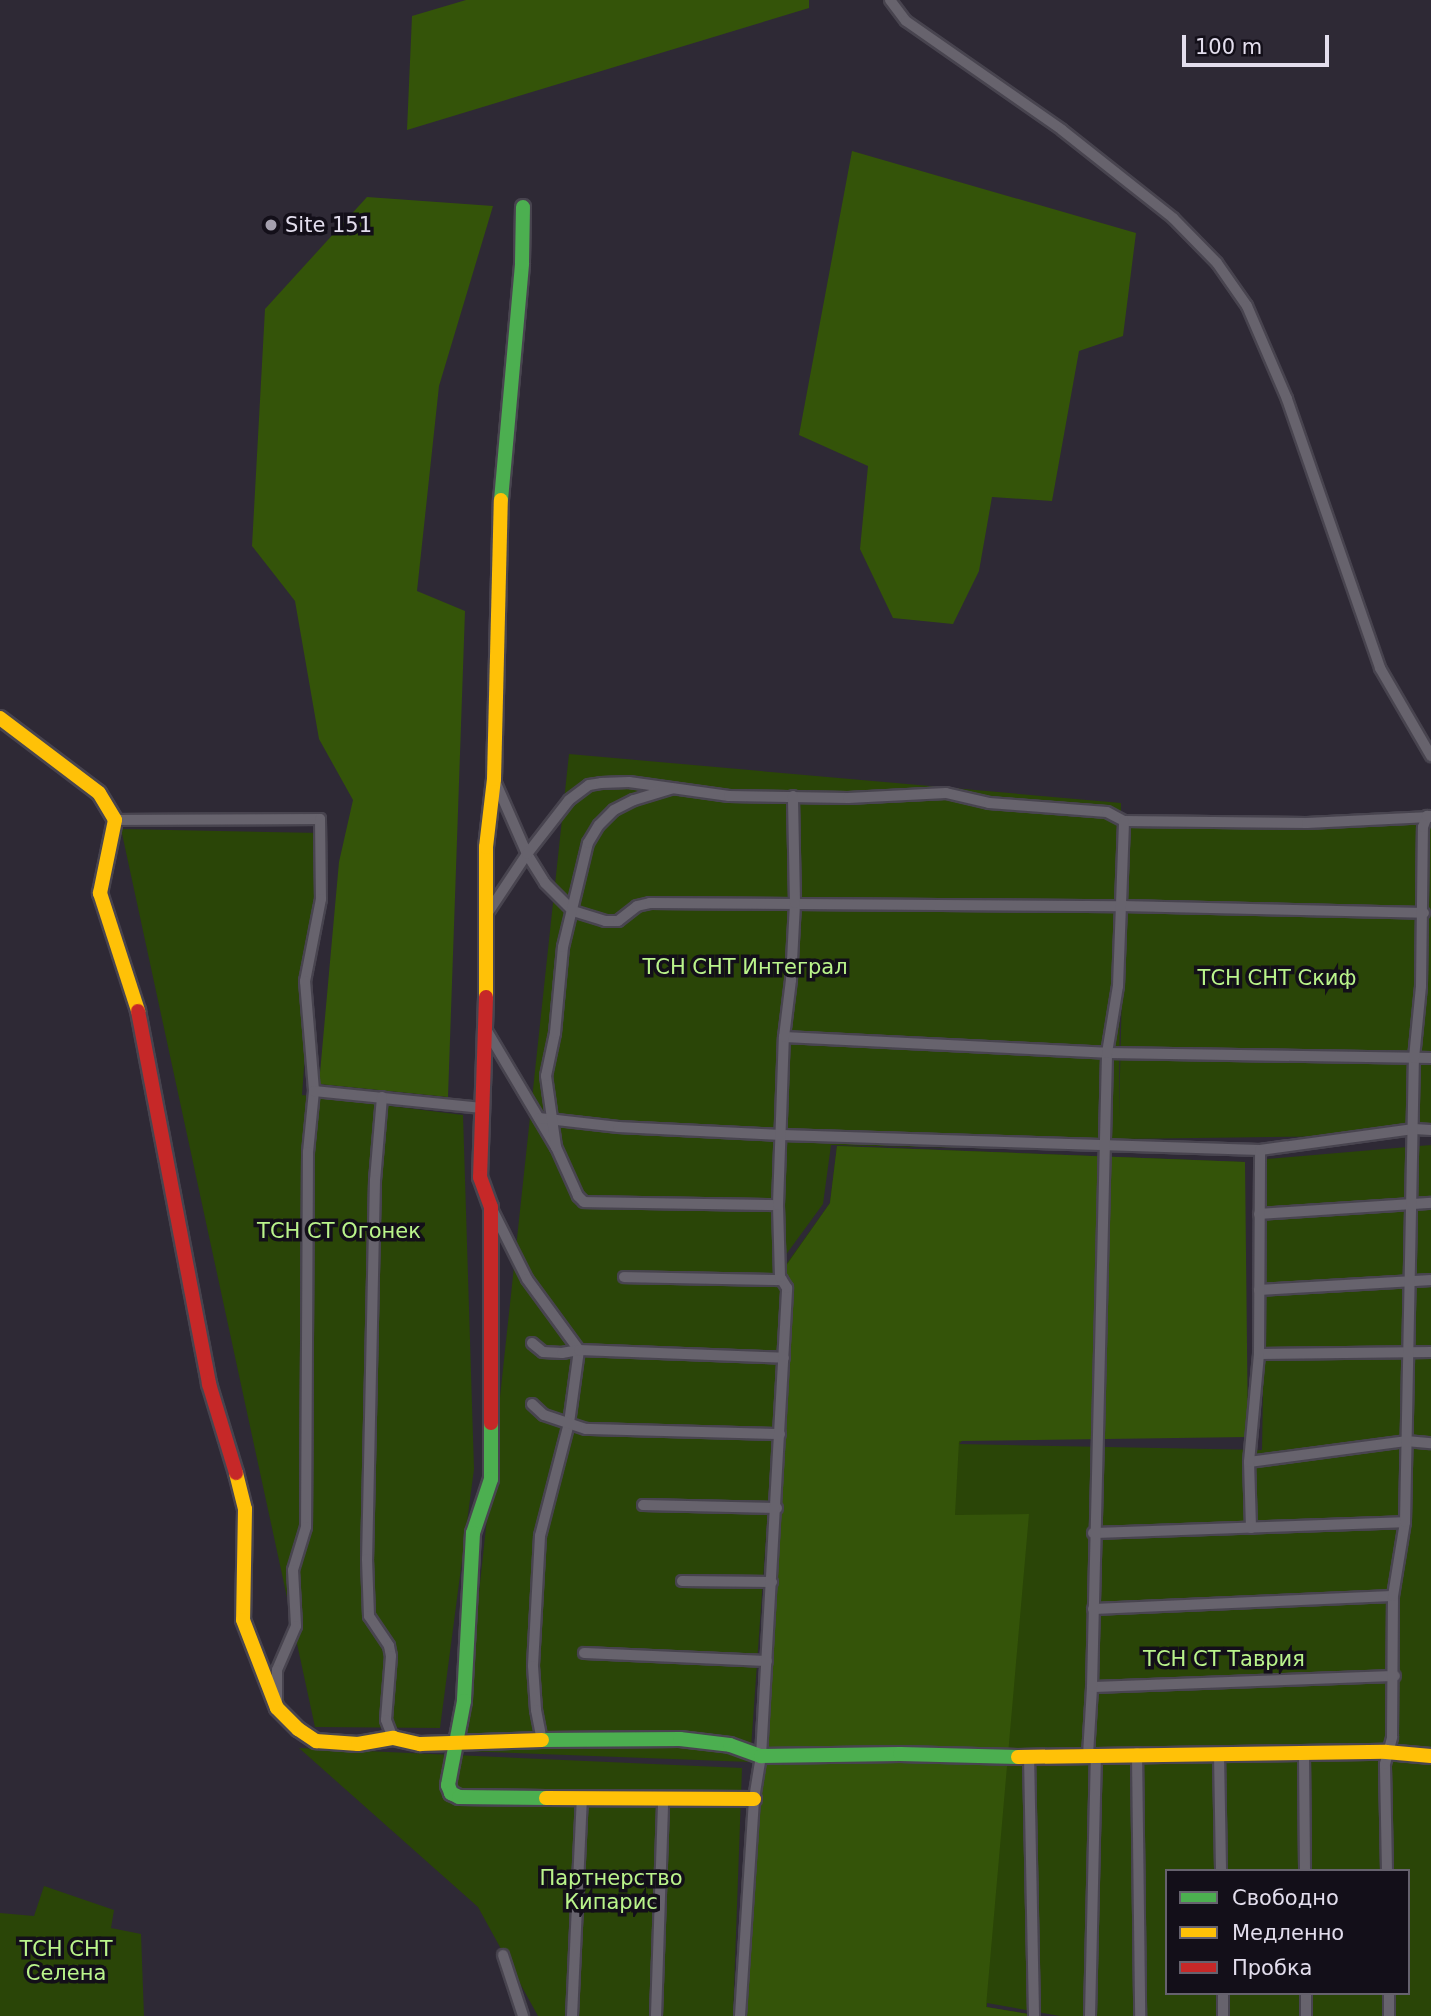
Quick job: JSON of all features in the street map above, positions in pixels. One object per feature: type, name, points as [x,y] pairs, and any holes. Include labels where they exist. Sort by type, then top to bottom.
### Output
[{"type":"street","points":[[904,0],[893,4],[905,21],[962,58],[1062,130],[1173,218],[1217,263],[1247,306],[1287,399],[1380,668],[1431,756]]},
{"type":"street","points":[[523,207],[522,275],[501,503],[494,779],[486,847],[486,1030],[480,1177],[491,1207],[527,1279],[579,1350],[569,1423],[540,1536],[533,1666],[536,1710],[542,1741]]},
{"type":"street","points":[[0,718],[99,793],[115,820],[100,893],[137,1008],[209,1384],[228,1441],[245,1509],[243,1620],[277,1708],[316,1741],[358,1744],[393,1738],[420,1744],[680,1739],[730,1745],[761,1756],[900,1754],[990,1758],[1137,1753],[1386,1752],[1431,1756]]},
{"type":"street","points":[[494,779],[527,854],[544,883],[573,911],[605,921],[618,921],[637,906],[650,903],[1121,906],[1424,913]]},
{"type":"street","points":[[487,914],[527,854],[569,800],[589,785],[629,782],[730,796],[848,798],[946,793],[989,803],[1107,812],[1124,821],[1307,823],[1430,817]]},
{"type":"street","points":[[556,1147],[547,1076],[555,1033],[563,947],[589,844],[599,825],[614,810],[634,800],[675,788]]},
{"type":"street","points":[[740,2016],[754,1799],[761,1756],[777,1508],[787,1288],[782,1280],[778,1205],[784,1037],[791,980],[795,903],[793,796]]},
{"type":"street","points":[[1387,1869],[1386,1752],[1392,1737],[1395,1676],[1392,1596],[1405,1522],[1414,1058],[1424,913],[1423,827],[1430,817]]},
{"type":"street","points":[[115,820],[320,819],[321,899],[305,981],[314,1091],[308,1152],[306,1527],[293,1570],[296,1626],[276,1670],[277,1708]]},
{"type":"street","points":[[1090,2016],[1093,1533],[1107,1054],[1118,986],[1124,821]]},
{"type":"street","points":[[486,1030],[556,1147],[578,1196],[588,1204],[778,1205]]},
{"type":"street","points":[[784,1037],[1107,1054],[1431,1058]]},
{"type":"street","points":[[314,1091],[482,1108]]},
{"type":"street","points":[[382,1097],[375,1180],[367,1559],[369,1616],[391,1656],[386,1720],[393,1738]]},
{"type":"street","points":[[539,1118],[618,1127],[782,1135],[1105,1143],[1260,1150],[1431,1129]]},
{"type":"street","points":[[1251,1528],[1248,1462],[1259,1354],[1260,1150]]},
{"type":"street","points":[[1259,1214],[1431,1203]]},
{"type":"street","points":[[491,1207],[491,1479],[473,1533],[464,1701],[448,1785],[454,1796],[754,1799]]},
{"type":"street","points":[[624,1277],[782,1280]]},
{"type":"street","points":[[1259,1290],[1431,1280]]},
{"type":"street","points":[[532,1343],[543,1352],[579,1350],[783,1358]]},
{"type":"street","points":[[1259,1354],[1431,1352]]},
{"type":"street","points":[[532,1404],[544,1415],[586,1429],[780,1434]]},
{"type":"street","points":[[1248,1462],[1406,1441],[1431,1443]]},
{"type":"street","points":[[643,1505],[777,1508]]},
{"type":"street","points":[[1093,1533],[1405,1522]]},
{"type":"street","points":[[682,1581],[772,1582]]},
{"type":"street","points":[[1093,1609],[1392,1596]]},
{"type":"street","points":[[584,1653],[767,1661]]},
{"type":"street","points":[[1092,1688],[1395,1676]]},
{"type":"street","points":[[1137,1753],[1140,2016]]},
{"type":"street","points":[[1219,1754],[1221,1869]]},
{"type":"street","points":[[1304,1754],[1305,1869]]},
{"type":"street","points":[[1030,1755],[1034,2016]]},
{"type":"street","points":[[572,2016],[582,1799]]},
{"type":"street","points":[[656,2016],[663,1800]]},
{"type":"street","points":[[503,1955],[523,2016]]},
{"type":"street","points":[[1223,1995],[1223,2016]]},
{"type":"street","points":[[1306,1995],[1306,2016]]},
{"type":"street","points":[[1389,1995],[1389,2016]]},
{"type":"green space","points":[[466,0],[809,0],[809,8],[407,130],[412,16]]},
{"type":"green space","points":[[852,151],[1136,233],[1123,336],[1079,351],[1052,501],[992,497],[979,571],[953,624],[893,618],[860,549],[868,466],[799,435]]},
{"type":"green space","points":[[367,197],[493,206],[439,386],[417,591],[465,611],[448,1097],[319,1084],[339,862],[353,800],[319,739],[295,601],[252,546],[265,309]]},
{"type":"green space","points":[[569,754],[1121,803],[1119,1117],[1126,815],[1431,820],[1431,1135],[1119,1139],[1118,1151],[831,1145],[823,1204],[785,1256],[785,1266],[830,1203],[837,1146],[1245,1162],[959,1444],[1262,1450],[1267,1159],[1431,1145],[1431,2016],[1060,2016],[987,2003],[987,2007],[1040,2016],[741,2016],[785,1269],[750,1762],[462,1751]]},
{"type":"green space","name":"ТСН СТ Огонек","points":[[121,829],[321,833],[302,1095],[463,1115],[474,1469],[440,1728],[315,1727]]},
{"type":"green space","points":[[837,1146],[1245,1162],[1248,1437],[959,1441],[955,1515],[1029,1514],[986,2007],[1040,2016],[741,2016],[786,1266],[830,1203]]},
{"type":"green space","name":"Партнерство Кипарис","points":[[299,1748],[742,1768],[733,2016],[538,2016],[478,1907]]},
{"type":"green space","name":"ТСН СНТ Селена","points":[[44,1886],[114,1910],[111,1928],[141,1934],[144,2016],[0,2016],[0,1913],[34,1916]]},
{"type":"traffic: fast","points":[[501,500],[522,263],[523,207]]},
{"type":"traffic: fast","points":[[491,1423],[491,1479],[473,1533],[464,1701],[448,1785],[451,1793],[459,1797],[546,1798]]},
{"type":"traffic: fast","points":[[542,1740],[680,1739],[730,1745],[761,1756],[900,1754],[1018,1757]]},
{"type":"traffic: slow","points":[[486,997],[486,847],[494,779],[501,500]]},
{"type":"traffic: slow","points":[[0,718],[99,793],[115,820],[100,893],[138,1011]]},
{"type":"traffic: slow","points":[[236,1473],[245,1509],[243,1620],[277,1708],[298,1729],[316,1741],[358,1744],[393,1738],[420,1744],[542,1740]]},
{"type":"traffic: slow","points":[[1018,1757],[1386,1752],[1431,1756]]},
{"type":"traffic: slow","points":[[546,1798],[754,1799]]},
{"type":"traffic: jam","points":[[486,997],[480,1177],[491,1207],[491,1423]]},
{"type":"traffic: jam","points":[[138,1011],[209,1384],[236,1473]]},
{"type":"place","name":"Site 151","points":[[271,225]]},
{"type":"park label","name":"ТСН СНТ Интеграл","points":[[745,967]]},
{"type":"park label","name":"ТСН СНТ Скиф","points":[[1277,978]]},
{"type":"park label","name":"ТСН СТ Таврия","points":[[1224,1659]]}]
